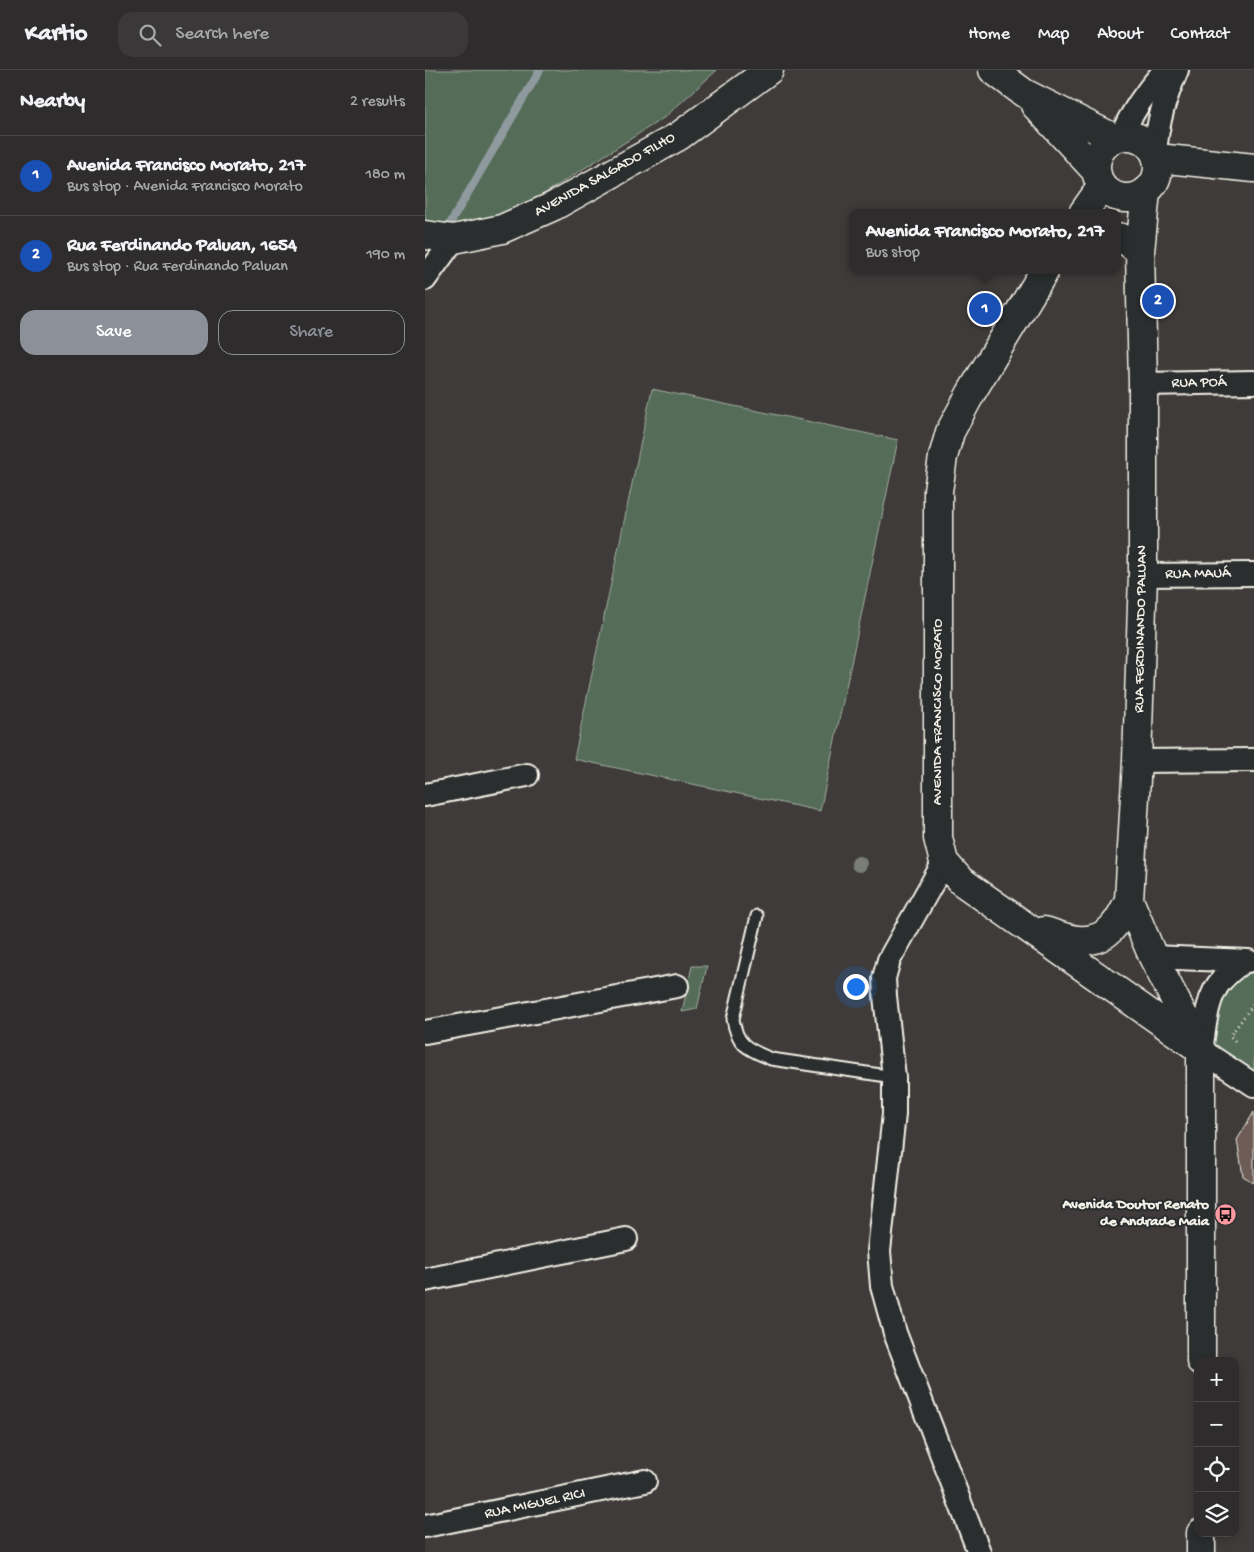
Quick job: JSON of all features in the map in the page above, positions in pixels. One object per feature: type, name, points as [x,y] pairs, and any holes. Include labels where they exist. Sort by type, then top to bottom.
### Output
[{"type":"street","name":"AVENIDA SALGADO FILHO","points":[[425,235],[453,239],[502,229],[554,206],[679,136],[769,70]]},
{"type":"street","points":[[993,70],[1024,93],[1117,137],[1131,136],[1141,139],[1149,145],[1156,155],[1250,168]]},
{"type":"street","points":[[1085,209],[1099,178],[1096,161],[1099,152],[1106,144],[1117,137],[1149,88],[1165,70]]},
{"type":"street","points":[[1024,93],[1110,192],[1118,197],[1128,198],[1138,196],[1149,188],[1157,176],[1158,124],[1165,97],[1177,70]]},
{"type":"street","points":[[1149,188],[1250,168]]},
{"type":"street","name":"RUA FERDINANDO PALUAN","points":[[1149,188],[1140,252],[1143,384],[1143,575],[1137,761],[1129,900],[1153,957],[1201,1050]]},
{"type":"street","points":[[1121,238],[1140,252]]},
{"type":"street","points":[[425,279],[453,239]]},
{"type":"street","name":"AVENIDA FRANCISCO MORATO","points":[[1043,274],[958,416],[950,432],[943,457],[938,491],[938,838],[944,862],[961,882],[1201,1050]]},
{"type":"street","name":"RUA POÁ","points":[[1143,384],[1254,382]]},
{"type":"street","name":"RUA MAUÁ","points":[[1143,575],[1254,574]]},
{"type":"street","points":[[1137,761],[1254,760]]},
{"type":"street","points":[[425,795],[527,775]]},
{"type":"street","points":[[944,862],[889,960],[884,978],[894,1077],[894,1114],[879,1251],[882,1286],[895,1333],[979,1552]]},
{"type":"street","points":[[1028,928],[1079,940],[1096,938],[1110,931],[1120,919],[1129,900]]},
{"type":"street","points":[[1153,957],[1249,961]]},
{"type":"street","points":[[1201,1357],[1201,1050],[1209,1004],[1215,987],[1230,971],[1249,961]]},
{"type":"street","points":[[425,1032],[677,986]]},
{"type":"street","points":[[1201,1050],[1254,1085]]},
{"type":"street","points":[[425,1280],[625,1239]]},
{"type":"street","name":"RUA MIGUEL RICI","points":[[425,1526],[645,1481]]},
{"type":"street","points":[[1201,1537],[1201,1552]]},
{"type":"lane","points":[[757,916],[733,1019],[735,1031],[741,1043],[754,1052],[771,1059],[894,1077]]},
{"type":"path","points":[[1236,1042],[1230,1036],[1254,1003]]},
{"type":"green space","points":[[425,70],[717,70],[665,117],[503,220],[428,228],[425,226]]},
{"type":"green space","points":[[652,389],[898,440],[820,811],[574,759]]},
{"type":"green space","points":[[692,966],[707,966],[697,1009],[682,1012]]},
{"type":"green space","points":[[1254,969],[1254,1078],[1210,1050],[1223,989],[1243,970]]},
{"type":"building","points":[[1254,1112],[1254,1183],[1243,1176],[1237,1140]]},
{"type":"waterway","points":[[444,234],[540,70]]},
{"type":"place","name":"Rua Ferdinando Paluan, 1654","points":[[1158,301]]},
{"type":"place","name":"Avenida Francisco Morato, 217","points":[[985,309]]},
{"type":"place","name":"Avenida Doutor Renato de Andrade Maia","points":[[1225,1214]]}]
